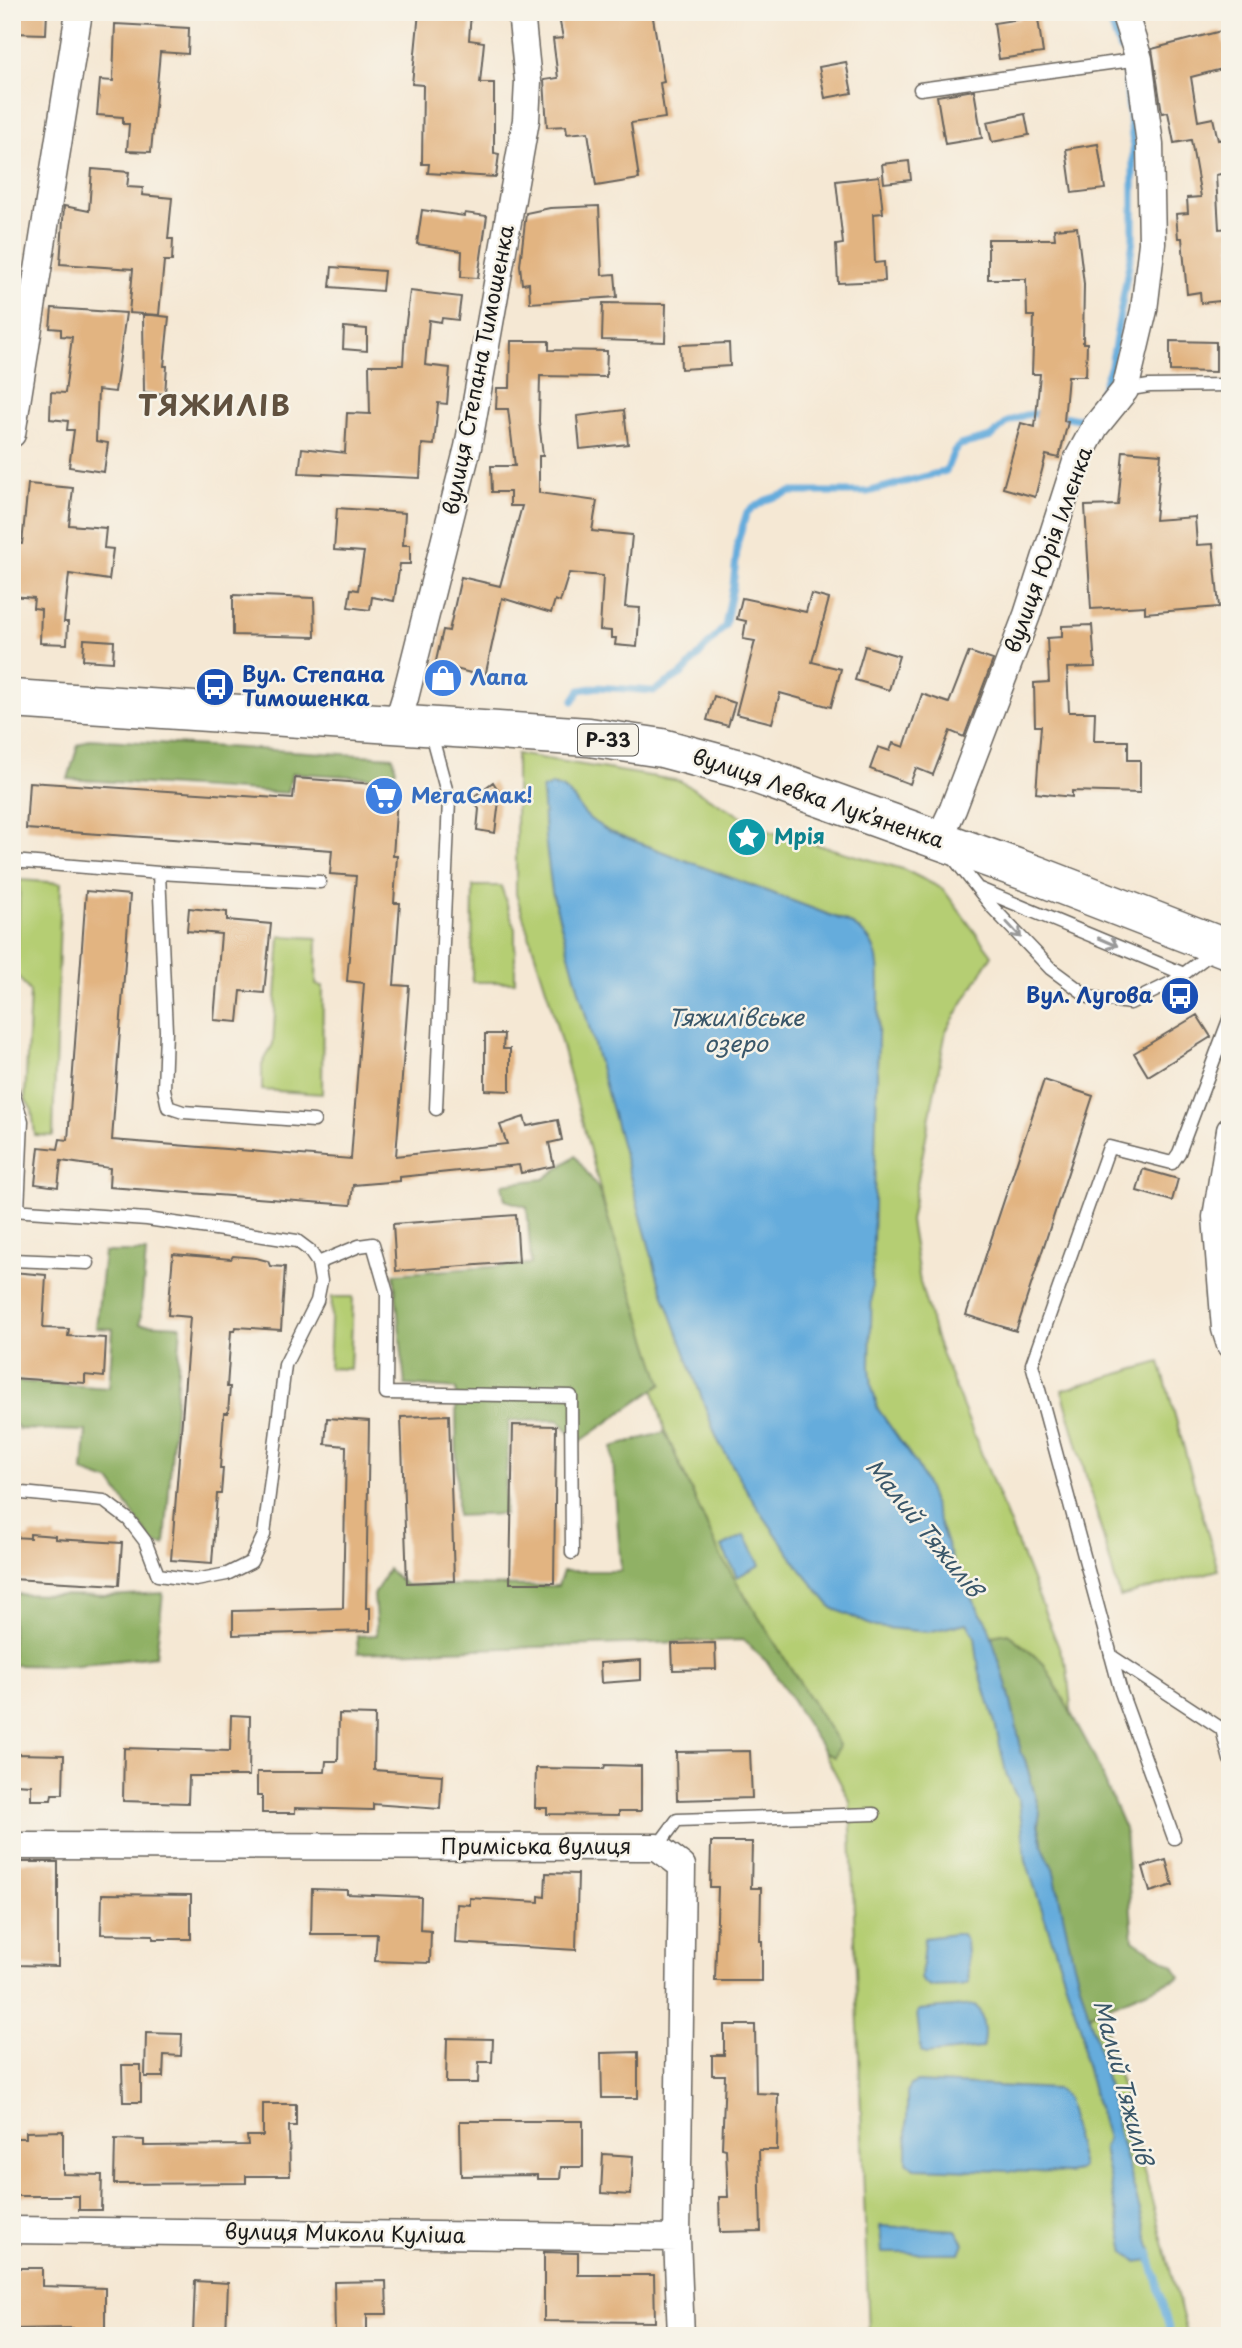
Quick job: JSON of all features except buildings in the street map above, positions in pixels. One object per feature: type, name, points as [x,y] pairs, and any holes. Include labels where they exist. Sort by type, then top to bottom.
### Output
[{"type":"main road","name":"вулиця Левка Лукʼяненка","points":[[18,699],[589,737],[662,748],[744,770],[939,839],[1225,948]]},
{"type":"street","points":[[12,434],[79,12]]},
{"type":"street","name":"вулиця Степана Тимошенка","points":[[413,725],[405,698],[468,447],[526,120],[528,81],[521,12]]},
{"type":"street","name":"вулиця Юрія Іллєнка","points":[[939,839],[1027,615],[1076,462],[1095,427],[1125,390],[1144,310],[1152,243],[1150,145],[1139,59],[1124,12]]},
{"type":"street","points":[[1230,1130],[1216,1217],[1226,1295],[1225,1329],[1230,1345]]},
{"type":"street","name":"Приміська вулиця","points":[[12,1846],[657,1847],[682,1866],[677,2238]]},
{"type":"street","name":"вулиця Миколи Куліша","points":[[12,2230],[677,2238]]},
{"type":"street","points":[[677,2238],[681,2336]]},
{"type":"lane","points":[[920,89],[1139,59]]},
{"type":"lane","points":[[1125,390],[1149,386],[1230,385]]},
{"type":"lane","points":[[413,725],[449,800],[436,1110]]},
{"type":"lane","points":[[939,839],[993,908],[1051,969],[1089,997],[1129,1003],[1173,982],[1225,948]]},
{"type":"lane","points":[[12,861],[159,873],[320,881]]},
{"type":"lane","points":[[159,873],[166,1031],[164,1089],[168,1107],[183,1112],[314,1121]]},
{"type":"lane","points":[[977,888],[1184,974]]},
{"type":"lane","points":[[1174,1838],[1121,1692],[1032,1364],[1109,1147],[1172,1163],[1179,1153],[1230,1017]]},
{"type":"lane","points":[[12,1089],[22,1121],[15,1210],[148,1219],[298,1241],[318,1263],[321,1280],[317,1301],[285,1365],[264,1535],[251,1562],[227,1574],[196,1580],[158,1575],[145,1541],[129,1520],[104,1500],[12,1492]]},
{"type":"lane","points":[[318,1263],[359,1246],[373,1244],[387,1293],[386,1393],[571,1396],[572,1553]]},
{"type":"lane","points":[[12,1260],[88,1263]]},
{"type":"lane","points":[[1111,1656],[1222,1729],[1230,1760]]},
{"type":"lane","points":[[657,1847],[677,1820],[874,1814]]},
{"type":"green space","points":[[89,739],[393,757],[396,770],[384,778],[292,773],[288,793],[68,779],[78,745]]},
{"type":"green space","points":[[516,754],[680,781],[765,830],[903,869],[943,889],[992,955],[946,1031],[910,1221],[920,1282],[937,1342],[1067,1668],[1101,2010],[1188,2336],[869,2336],[850,1801],[721,1557],[665,1432],[550,1001],[516,894]]},
{"type":"green space","points":[[20,880],[61,883],[53,1136],[35,1135],[32,1110],[25,1099],[30,992],[16,974]]},
{"type":"green space","points":[[473,886],[501,886],[515,929],[515,982],[472,982]]},
{"type":"green space","points":[[280,936],[317,938],[316,985],[323,986],[322,1094],[262,1090],[262,1065],[273,1044]]},
{"type":"green space","points":[[575,1156],[598,1188],[662,1384],[578,1443],[559,1420],[509,1421],[504,1514],[457,1516],[456,1389],[405,1385],[394,1274],[531,1264],[527,1207],[505,1200],[502,1184],[544,1179]]},
{"type":"green space","points":[[104,1252],[146,1252],[140,1324],[181,1326],[165,1545],[154,1544],[111,1482],[83,1472],[86,1431],[18,1429],[18,1426],[12,1425],[12,1381],[109,1388],[113,1329],[96,1328]]},
{"type":"green space","points":[[332,1297],[353,1297],[350,1369],[329,1368]]},
{"type":"green space","points":[[1160,1362],[1218,1570],[1120,1597],[1062,1390]]},
{"type":"green space","points":[[665,1432],[721,1557],[839,1745],[835,1757],[825,1753],[768,1663],[743,1640],[358,1653],[357,1636],[377,1635],[374,1595],[388,1569],[406,1585],[558,1586],[563,1571],[621,1571],[612,1447]]},
{"type":"green space","points":[[163,1593],[156,1656],[71,1666],[12,1665],[12,1594],[107,1596]]},
{"type":"green space","points":[[1008,1633],[1044,1664],[1091,1750],[1125,1829],[1133,1940],[1174,1966],[1180,1977],[1088,2015],[1072,1960],[1053,1868],[1044,1850],[1038,1823],[1040,1813],[1025,1760],[1020,1752],[1009,1693],[991,1636]]},
{"type":"water","name":"Тяжилівське озеро","points":[[552,785],[570,794],[589,818],[608,831],[843,920],[864,934],[875,950],[879,971],[879,996],[870,1367],[872,1387],[878,1409],[917,1465],[958,1576],[988,1625],[1009,1693],[1020,1752],[1025,1760],[1040,1813],[1038,1824],[1044,1850],[1053,1868],[1073,1960],[1153,2257],[1151,2260],[1136,2262],[1125,2252],[1103,2149],[1107,2139],[1084,2059],[1082,2032],[1026,1861],[1019,1802],[1007,1777],[979,1670],[975,1637],[967,1623],[928,1632],[875,1627],[832,1608],[801,1570],[753,1501],[717,1439],[659,1282],[552,892],[542,789]]},
{"type":"water","points":[[745,1535],[760,1565],[737,1577],[722,1547]]},
{"type":"water","points":[[962,1934],[966,1941],[969,1983],[962,1986],[930,1987],[921,1978],[924,1938]]},
{"type":"water","points":[[975,2005],[983,2025],[982,2048],[925,2054],[921,2051],[919,2010]]},
{"type":"water","points":[[917,2082],[1056,2089],[1066,2097],[1082,2167],[1068,2173],[914,2168],[907,2162],[907,2092],[911,2085]]},
{"type":"water","points":[[880,2226],[956,2230],[964,2243],[960,2253],[882,2253]]},
{"type":"waterway","name":"Малий Тяжилів","points":[[1107,12],[1120,49]]},
{"type":"waterway","name":"Малий Тяжилів","points":[[1058,415],[1078,419],[1093,412],[1111,366],[1133,241],[1133,145],[1125,72]]},
{"type":"waterway","name":"Малий Тяжилів","points":[[573,701],[580,690],[598,687],[654,691],[683,673],[725,626],[738,541],[747,512],[766,500],[791,492],[867,492],[946,471],[954,451],[960,445],[991,437],[1008,422],[1025,415],[1043,413]]},
{"type":"waterway","name":"Малий Тяжилів","points":[[1149,2252],[1171,2336]]},
{"type":"place","name":"Лапа","points":[[443,678]]},
{"type":"place","name":"Вул. Степана Тимошенка","points":[[215,687]]},
{"type":"place","name":"МегаСмак!","points":[[384,796]]},
{"type":"place","name":"Мрія","points":[[747,837]]},
{"type":"place","name":"Вул. Лугова","points":[[1180,996]]},
{"type":"district","name":"ТЯЖИЛІВ","points":[[215,406]]}]
